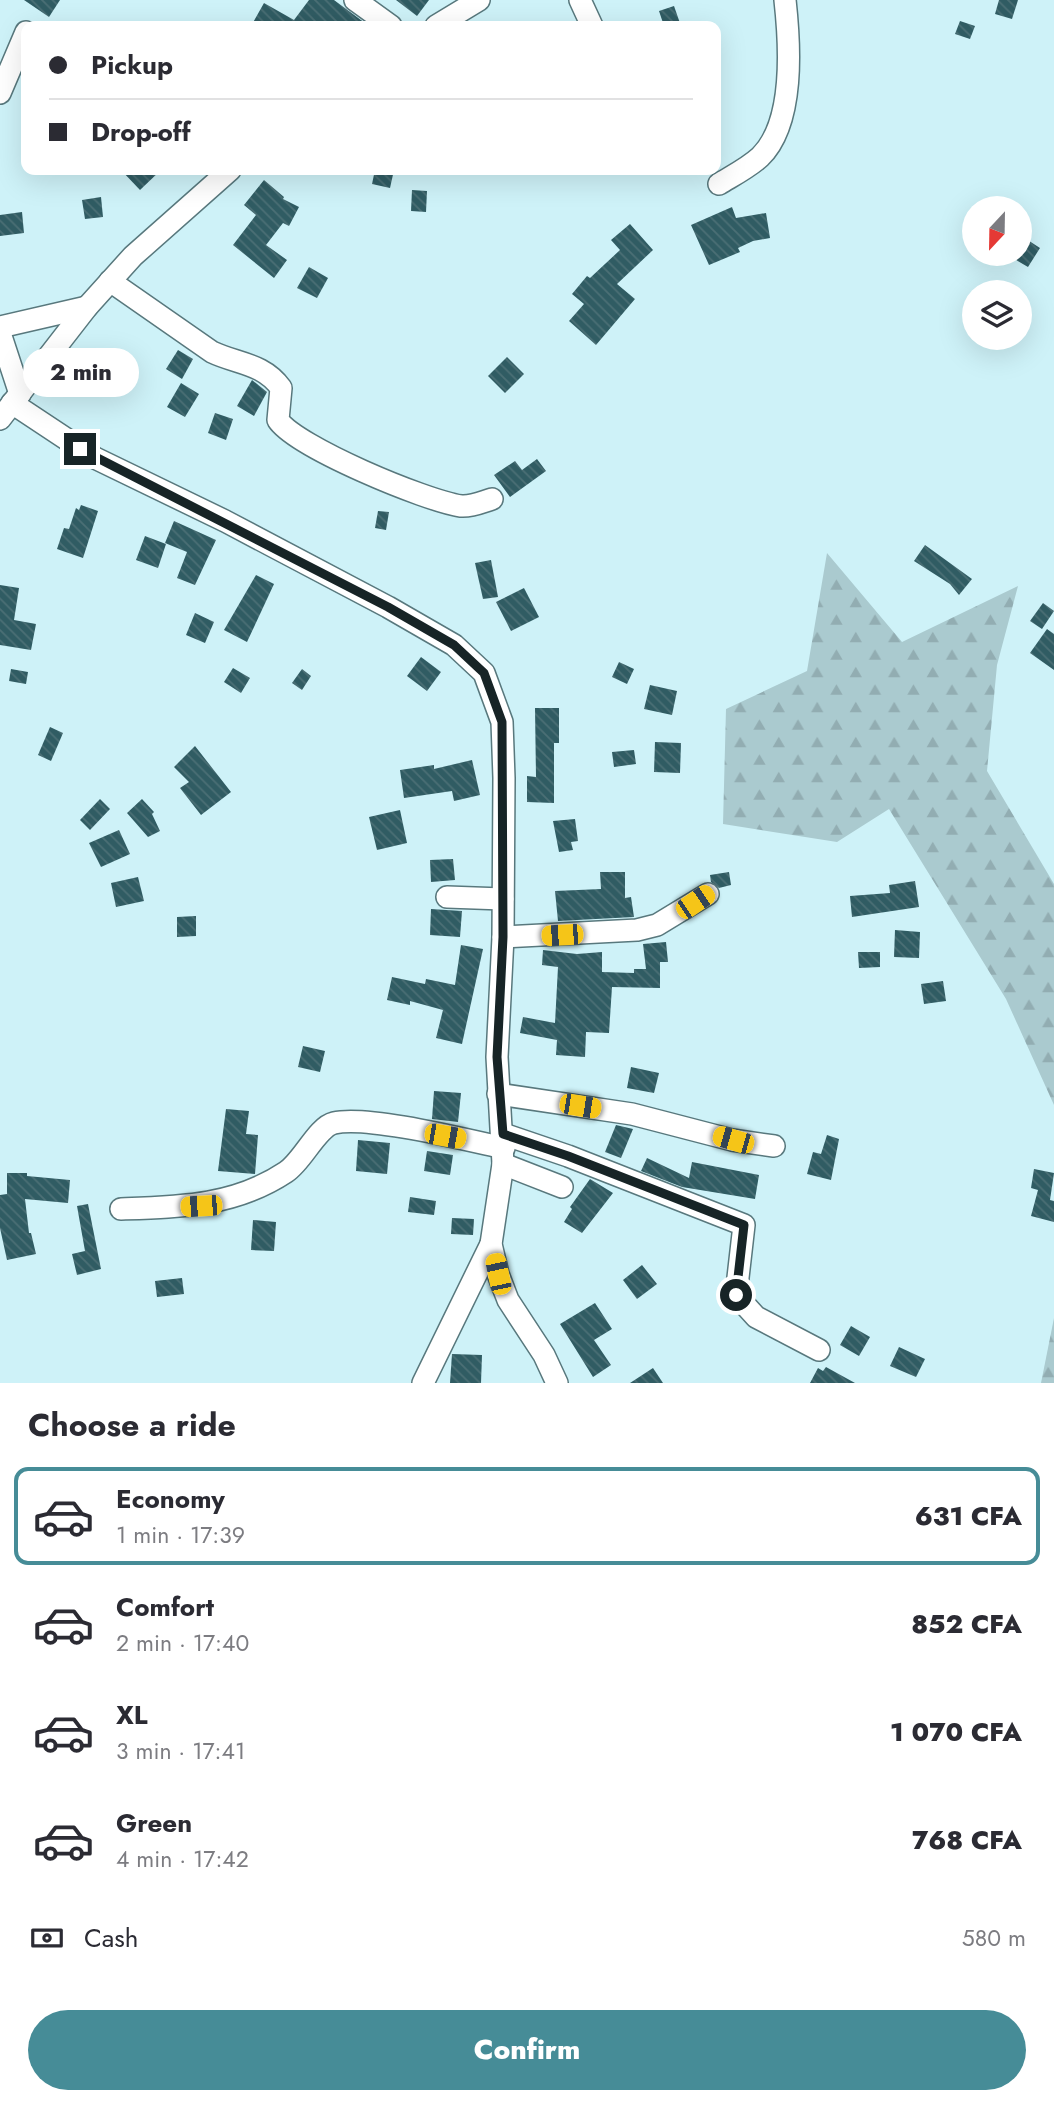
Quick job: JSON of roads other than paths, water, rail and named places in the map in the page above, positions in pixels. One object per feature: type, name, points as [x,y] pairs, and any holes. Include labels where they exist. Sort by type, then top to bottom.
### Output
[{"type":"street","points":[[355,0],[384,21]]},
{"type":"street","points":[[580,0],[590,21]]},
{"type":"street","points":[[719,184],[759,158],[770,144],[777,128],[789,75],[785,0]]},
{"type":"street","points":[[444,21],[472,2]]},
{"type":"street","points":[[0,93],[21,44]]},
{"type":"street","points":[[11,405],[110,281],[142,248],[224,175]]},
{"type":"street","points":[[110,281],[212,352],[229,360],[251,364],[275,379],[281,388],[278,420],[297,438],[401,487],[449,502],[476,505],[492,499]]},
{"type":"street","points":[[0,327],[87,307]]},
{"type":"street","points":[[0,333],[11,405],[104,463],[225,521],[399,613],[454,645],[484,673],[502,722],[503,937],[497,1057],[503,1149],[491,1244],[422,1383]]},
{"type":"street","points":[[503,937],[586,934],[647,928],[657,925],[708,894]]},
{"type":"street","points":[[447,897],[503,899]]},
{"type":"street","points":[[498,1094],[632,1114],[733,1140],[774,1146]]},
{"type":"street","points":[[121,1209],[201,1206],[243,1193],[287,1172],[307,1153],[324,1128],[334,1123],[399,1128],[503,1149],[568,1156],[744,1225],[736,1295],[756,1317],[819,1350]]},
{"type":"street","points":[[503,1149],[562,1187]]},
{"type":"street","points":[[491,1244],[508,1300],[544,1355],[557,1383]]}]
